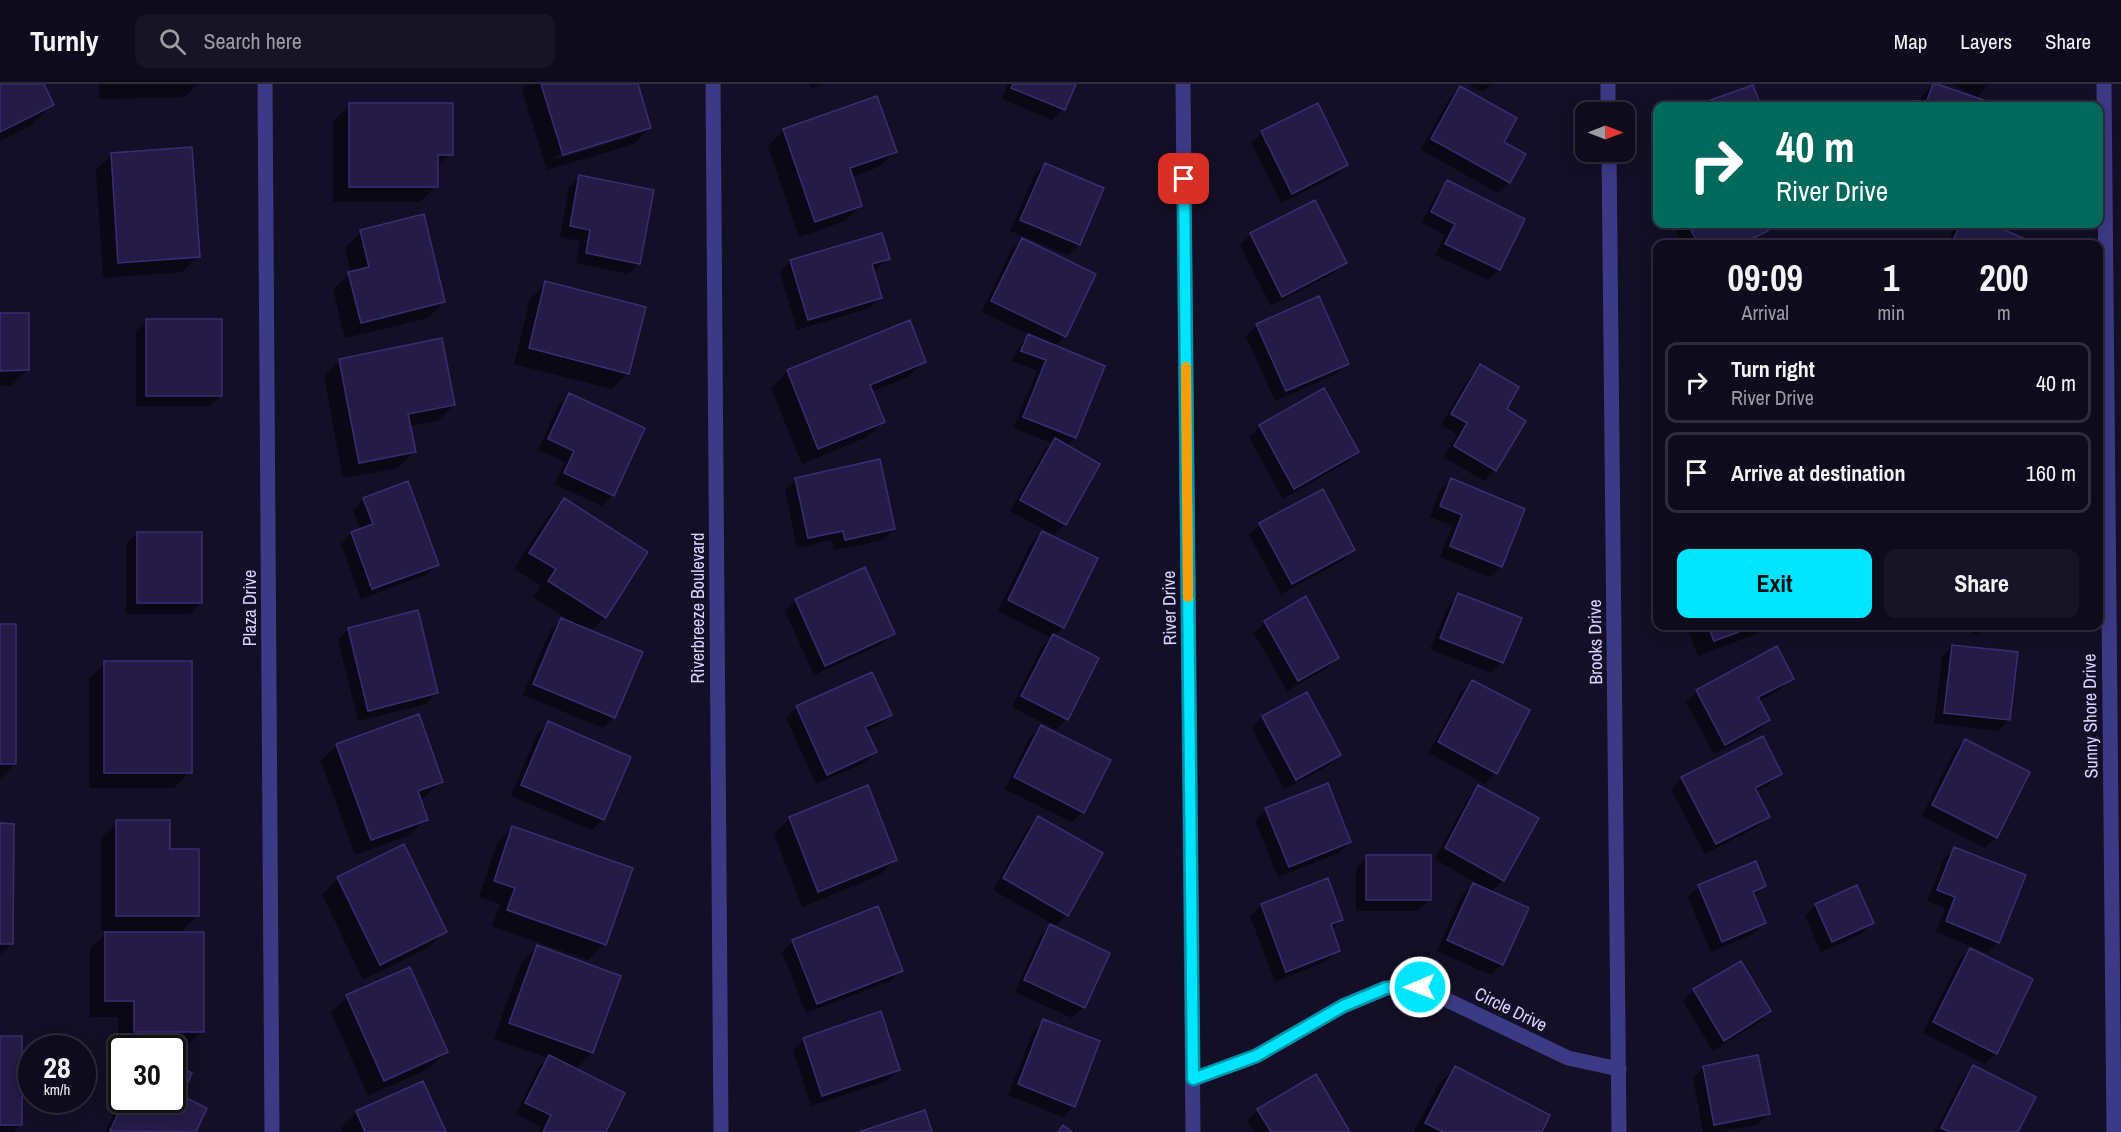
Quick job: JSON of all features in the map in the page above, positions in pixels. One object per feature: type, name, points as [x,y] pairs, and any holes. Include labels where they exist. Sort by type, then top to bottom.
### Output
[{"type":"street","name":"Plaza Drive","points":[[265,84],[272,1132]]},
{"type":"street","name":"Riverbreeze Boulevard","points":[[713,84],[721,1132]]},
{"type":"street","name":"River Drive","points":[[1183,84],[1193,1132]]},
{"type":"street","points":[[1608,84],[1608,102]]},
{"type":"street","name":"Sunny Shore Drive","points":[[2104,84],[2114,1132]]},
{"type":"street","name":"Brooks Drive","points":[[1609,162],[1619,1132]]},
{"type":"street","name":"Circle Drive","points":[[1193,1079],[1256,1056],[1343,1006],[1386,988],[1420,987],[1568,1058],[1619,1069]]},
{"type":"building","points":[[0,84],[44,84],[54,105],[0,132]]},
{"type":"building","points":[[541,84],[638,84],[651,128],[563,155]]},
{"type":"building","points":[[1013,84],[1076,84],[1065,110],[1011,88]]},
{"type":"building","points":[[1933,84],[1937,84],[1989,102],[1926,102]]},
{"type":"building","points":[[1753,85],[1759,102],[1705,102]]},
{"type":"building","points":[[1460,86],[1517,118],[1504,142],[1526,154],[1510,183],[1431,139]]},
{"type":"building","points":[[877,96],[897,152],[850,168],[862,206],[815,222],[783,129]]},
{"type":"building","points":[[349,103],[453,103],[453,155],[438,155],[438,187],[349,187]]},
{"type":"building","points":[[1318,103],[1348,165],[1292,194],[1261,131]]},
{"type":"building","points":[[192,147],[200,257],[118,263],[111,153]]},
{"type":"building","points":[[1045,163],[1104,188],[1080,245],[1020,220]]},
{"type":"building","points":[[579,175],[654,190],[640,264],[586,253],[590,230],[570,226]]},
{"type":"building","points":[[1447,180],[1525,219],[1500,270],[1445,244],[1455,224],[1431,212]]},
{"type":"building","points":[[1315,200],[1347,263],[1282,297],[1250,233]]},
{"type":"building","points":[[424,214],[445,302],[361,323],[348,272],[369,267],[360,230]]},
{"type":"building","points":[[1690,228],[1766,228],[1768,231],[1749,240],[1696,240]]},
{"type":"building","points":[[1959,228],[2000,228],[2025,239],[2025,240],[1953,240]]},
{"type":"building","points":[[882,233],[890,259],[872,264],[882,298],[808,320],[790,260]]},
{"type":"building","points":[[1022,238],[1096,274],[1066,337],[991,301]]},
{"type":"building","points":[[545,281],[646,307],[629,374],[529,348]]},
{"type":"building","points":[[1319,296],[1349,364],[1286,391],[1256,324]]},
{"type":"building","points":[[0,313],[29,313],[29,370],[0,371]]},
{"type":"building","points":[[146,319],[222,319],[222,396],[146,396]]},
{"type":"building","points":[[910,320],[926,362],[870,385],[885,422],[818,449],[787,370]]},
{"type":"building","points":[[1028,334],[1105,366],[1076,438],[1023,417],[1046,360],[1021,351]]},
{"type":"building","points":[[442,338],[455,405],[408,414],[416,452],[359,463],[339,359]]},
{"type":"building","points":[[1480,364],[1519,387],[1507,409],[1526,421],[1496,471],[1454,446],[1467,423],[1451,414]]},
{"type":"building","points":[[1324,388],[1359,452],[1294,489],[1259,425]]},
{"type":"building","points":[[569,393],[645,428],[614,496],[564,473],[574,451],[548,439]]},
{"type":"building","points":[[1055,438],[1100,464],[1066,525],[1020,500]]},
{"type":"building","points":[[880,459],[895,529],[845,540],[843,531],[808,538],[795,478]]},
{"type":"building","points":[[1451,478],[1525,509],[1502,567],[1450,546],[1462,515],[1440,506]]},
{"type":"building","points":[[408,481],[439,565],[372,589],[351,532],[373,524],[363,498]]},
{"type":"building","points":[[1323,489],[1355,550],[1292,584],[1259,523]]},
{"type":"building","points":[[564,498],[648,552],[606,618],[548,581],[556,569],[529,553]]},
{"type":"building","points":[[1042,531],[1098,558],[1064,628],[1008,600]]},
{"type":"building","points":[[137,532],[202,532],[202,603],[137,603]]},
{"type":"building","points":[[865,567],[895,634],[825,666],[795,599]]},
{"type":"building","points":[[1458,593],[1522,618],[1503,663],[1440,638]]},
{"type":"building","points":[[1306,596],[1339,658],[1298,681],[1264,621]]},
{"type":"building","points":[[418,610],[438,693],[368,711],[348,628]]},
{"type":"building","points":[[561,618],[643,652],[615,718],[533,684]]},
{"type":"building","points":[[0,624],[16,624],[16,764],[0,764]]},
{"type":"building","points":[[1710,630],[1744,630],[1714,641]]},
{"type":"building","points":[[1053,634],[1099,658],[1068,720],[1021,696]]},
{"type":"building","points":[[1952,645],[2018,652],[2010,720],[1944,713]]},
{"type":"building","points":[[1777,646],[1794,679],[1758,697],[1770,720],[1725,745],[1696,690]]},
{"type":"building","points":[[104,661],[192,661],[192,773],[104,773]]},
{"type":"building","points":[[872,672],[892,715],[865,727],[877,752],[827,775],[796,706]]},
{"type":"building","points":[[1472,680],[1530,710],[1497,774],[1438,742]]},
{"type":"building","points":[[1307,692],[1341,755],[1296,780],[1262,716]]},
{"type":"building","points":[[419,714],[443,782],[418,791],[428,820],[371,840],[336,744]]},
{"type":"building","points":[[548,721],[631,757],[604,820],[521,785]]},
{"type":"building","points":[[1041,725],[1111,760],[1084,813],[1014,777]]},
{"type":"building","points":[[1763,736],[1782,774],[1755,788],[1770,817],[1716,844],[1681,777]]},
{"type":"building","points":[[1965,739],[2030,772],[1997,838],[1932,805]]},
{"type":"building","points":[[1328,783],[1351,842],[1289,867],[1265,808]]},
{"type":"building","points":[[868,785],[897,860],[818,892],[789,817]]},
{"type":"building","points":[[1478,785],[1539,818],[1504,881],[1445,848]]},
{"type":"building","points":[[1038,816],[1103,853],[1068,916],[1003,878]]},
{"type":"building","points":[[116,820],[170,820],[170,849],[199,849],[199,916],[116,916]]},
{"type":"building","points":[[0,823],[14,824],[13,944],[0,944]]},
{"type":"building","points":[[512,826],[633,868],[606,945],[507,910],[515,888],[494,881]]},
{"type":"building","points":[[404,844],[447,932],[380,965],[337,877]]},
{"type":"building","points":[[1954,847],[2026,875],[1999,943],[1946,921],[1955,897],[1937,890]]},
{"type":"building","points":[[1366,855],[1431,855],[1431,900],[1366,900]]},
{"type":"building","points":[[1756,861],[1766,886],[1753,892],[1766,923],[1722,942],[1698,885]]},
{"type":"building","points":[[1328,878],[1343,920],[1331,924],[1340,951],[1286,972],[1261,904]]},
{"type":"building","points":[[1473,883],[1529,908],[1503,965],[1447,940]]},
{"type":"building","points":[[1857,885],[1874,923],[1832,942],[1815,904]]},
{"type":"building","points":[[878,906],[903,971],[817,1004],[792,940]]},
{"type":"building","points":[[1050,924],[1110,953],[1085,1008],[1024,980]]},
{"type":"building","points":[[105,932],[204,932],[204,1032],[134,1032],[134,1001],[105,1001]]},
{"type":"building","points":[[537,945],[621,976],[593,1053],[509,1023]]},
{"type":"building","points":[[1970,948],[2033,979],[1997,1054],[1933,1022]]},
{"type":"building","points":[[1741,961],[1771,1011],[1724,1041],[1693,989]]},
{"type":"building","points":[[410,967],[448,1052],[384,1081],[346,995]]},
{"type":"building","points":[[881,1011],[900,1070],[822,1096],[803,1038]]},
{"type":"building","points":[[1043,1019],[1100,1041],[1075,1107],[1018,1084]]},
{"type":"building","points":[[0,1036],[18,1036],[18,1113],[22,1113],[22,1125],[0,1125]]},
{"type":"building","points":[[549,1055],[625,1093],[606,1132],[543,1132],[551,1115],[525,1103]]},
{"type":"building","points":[[1758,1055],[1770,1114],[1714,1125],[1703,1066]]},
{"type":"building","points":[[1973,1065],[2036,1097],[2018,1132],[1950,1132],[1941,1128]]},
{"type":"building","points":[[1455,1066],[1550,1115],[1542,1132],[1443,1132],[1425,1123]]},
{"type":"building","points":[[186,1070],[192,1073],[186,1087]]},
{"type":"building","points":[[1316,1074],[1350,1132],[1271,1132],[1257,1109]]},
{"type":"building","points":[[423,1081],[446,1132],[365,1132],[356,1111]]},
{"type":"building","points":[[186,1098],[207,1108],[196,1132],[110,1131],[119,1113],[186,1113]]},
{"type":"building","points":[[925,1110],[932,1132],[859,1132]]},
{"type":"building","points":[[1063,1125],[1072,1132],[1058,1132]]},
{"type":"slow traffic","points":[[1186,367],[1188,597]]},
{"type":"route","points":[[1184,179],[1193,1079],[1256,1056],[1343,1006],[1386,988],[1420,987]]}]
